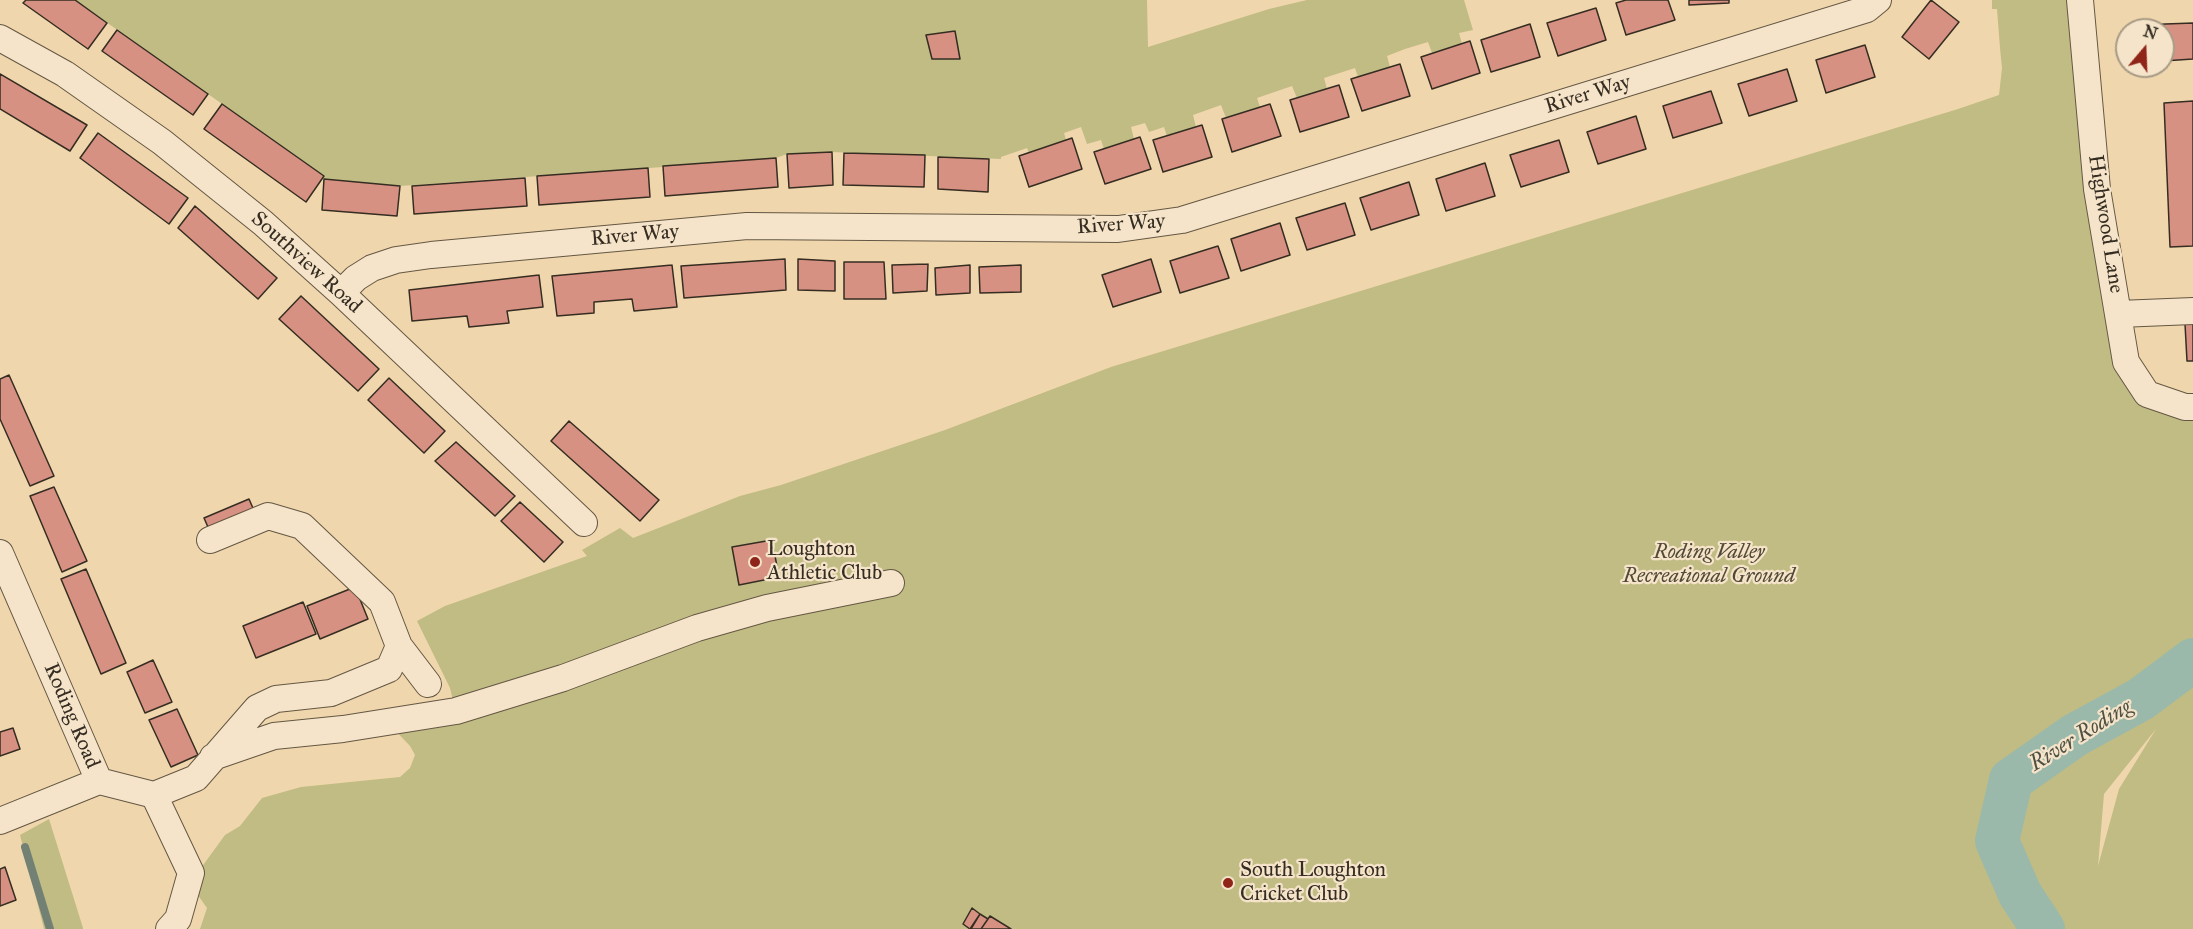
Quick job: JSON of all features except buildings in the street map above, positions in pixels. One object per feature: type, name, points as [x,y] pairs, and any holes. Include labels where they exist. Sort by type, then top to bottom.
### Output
[{"type":"street","name":"River Way","points":[[341,293],[356,278],[372,268],[408,258],[747,226],[1118,229],[1182,220],[1867,9],[1878,0]]},
{"type":"street","name":"Highwood Lane","points":[[2080,0],[2097,189],[2126,362],[2146,394],[2185,407],[2193,407]]},
{"type":"street","name":"Southview Road","points":[[0,38],[65,74],[162,142],[263,223],[341,293],[584,523]]},
{"type":"street","points":[[2119,314],[2193,311]]},
{"type":"street","points":[[210,540],[268,516],[302,526],[382,602],[399,646],[428,684]]},
{"type":"street","name":"Roding Road","points":[[0,553],[99,781],[154,795]]},
{"type":"street","points":[[213,757],[274,736],[343,729],[456,711],[563,678],[697,628],[766,608],[891,583]]},
{"type":"street","points":[[169,929],[178,919],[191,873],[154,795],[196,778],[257,708],[276,699],[331,693],[389,669],[399,646]]},
{"type":"street","points":[[0,821],[99,781]]},
{"type":"green space","points":[[75,0],[1147,0],[1148,47],[1269,9],[1307,0],[1464,0],[1473,30],[1459,33],[1462,44],[1432,53],[1428,42],[1405,49],[1387,56],[1390,67],[1358,77],[1355,68],[1324,78],[1327,89],[1297,98],[1292,86],[1257,98],[1260,107],[1226,118],[1221,105],[1193,115],[1196,127],[1167,136],[1164,127],[1149,132],[1145,123],[1131,127],[1134,139],[1104,149],[1101,140],[1087,144],[1081,127],[1064,133],[1066,140],[1029,153],[1027,148],[1001,157],[1001,159],[809,153],[787,154],[776,158],[400,186],[324,179],[324,176]],"holes":[[[954,31],[960,59],[932,59],[926,35]]]},
{"type":"green space","name":"Roding Valley Recreational Ground","points":[[1992,0],[2071,0],[2122,371],[2193,408],[2193,929],[200,929],[207,908],[195,891],[201,868],[225,835],[240,826],[262,798],[301,787],[400,777],[410,768],[415,755],[410,746],[393,728],[457,717],[450,688],[417,621],[445,606],[587,556],[582,550],[620,528],[633,538],[740,496],[781,485],[945,430],[1111,367],[1999,95],[2002,68],[1997,9],[1992,9]],"holes":[[[2156,729],[2119,789],[2098,866],[2104,794]]]},
{"type":"green space","points":[[49,819],[83,929],[44,929],[20,835]]},
{"type":"waterway","name":"River Roding","points":[[2043,929],[2020,894],[1997,841],[2011,780],[2075,735],[2141,699],[2193,660]]},
{"type":"waterway","points":[[25,847],[50,929]]},
{"type":"place","name":"Loughton Athletic Club","points":[[755,562]]},
{"type":"place","name":"South Loughton Cricket Club","points":[[1228,883]]}]
